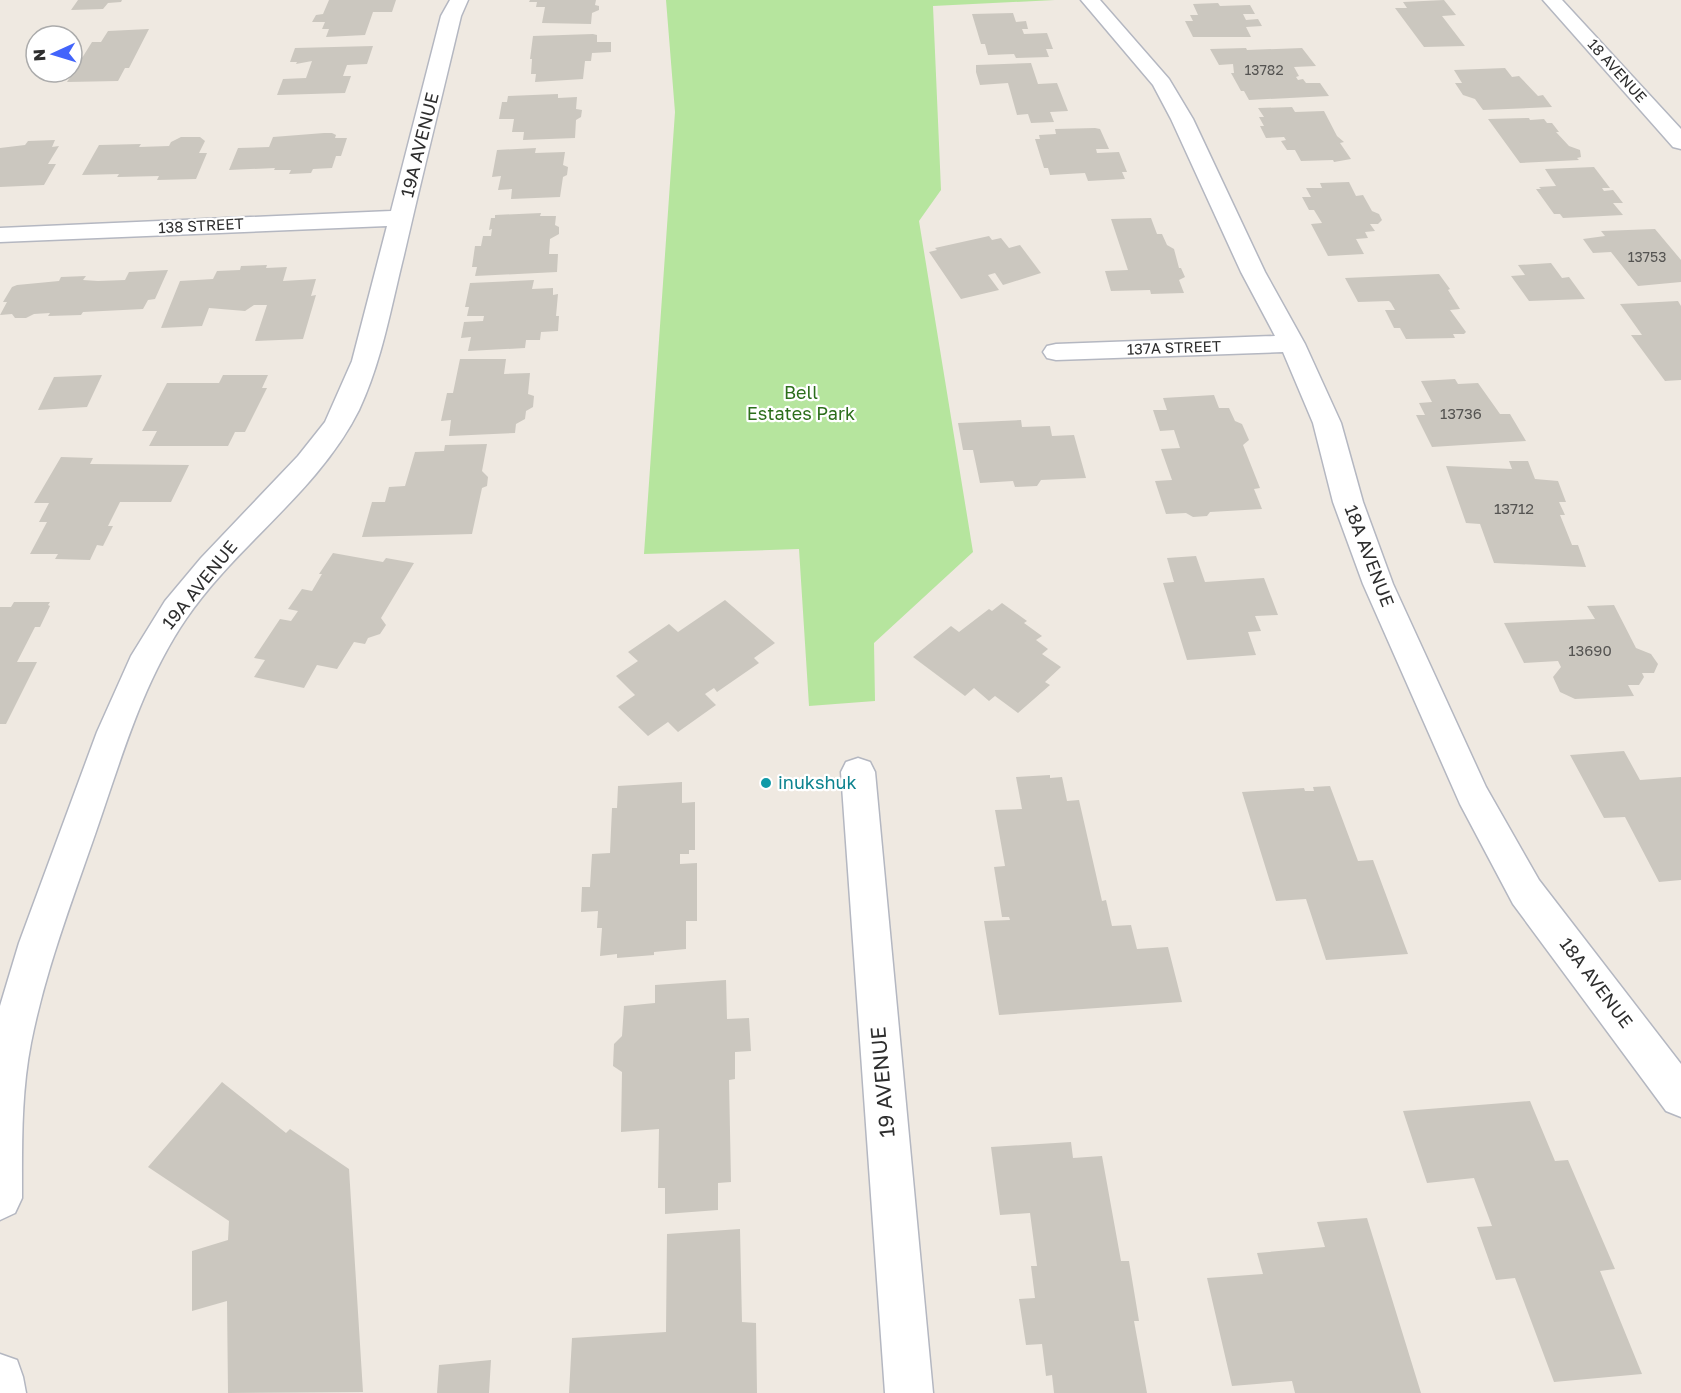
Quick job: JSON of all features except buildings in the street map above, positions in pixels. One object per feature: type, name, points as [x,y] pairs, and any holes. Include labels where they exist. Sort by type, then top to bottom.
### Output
[{"type":"street","name":"19A AVENUE","points":[[0,1198],[5,1080],[18,1014],[37,951],[117,723],[142,664],[176,609],[217,560],[293,480],[327,439],[351,399],[365,361],[451,16],[459,0]]},
{"type":"street","name":"18A AVENUE","points":[[1090,0],[1162,83],[1182,119],[1253,272],[1292,344],[1327,423],[1348,502],[1369,563],[1472,794],[1526,892],[1681,1097]]},
{"type":"street","name":"18 AVENUE","points":[[1552,0],[1681,142]]},
{"type":"street","name":"138 STREET","points":[[0,235],[402,218]]},
{"type":"street","name":"137A STREET","points":[[1056,352],[1292,344]]},
{"type":"street","name":"19 AVENUE","points":[[858,772],[909,1393]]},
{"type":"street","points":[[0,1377],[2,1393]]},
{"type":"green space","name":"Bell Estates Park","points":[[666,0],[1055,0],[933,6],[941,190],[919,221],[973,552],[874,643],[875,701],[809,706],[799,549],[644,554],[675,112]]},
{"type":"place","name":"inukshuk","points":[[766,783]]}]
